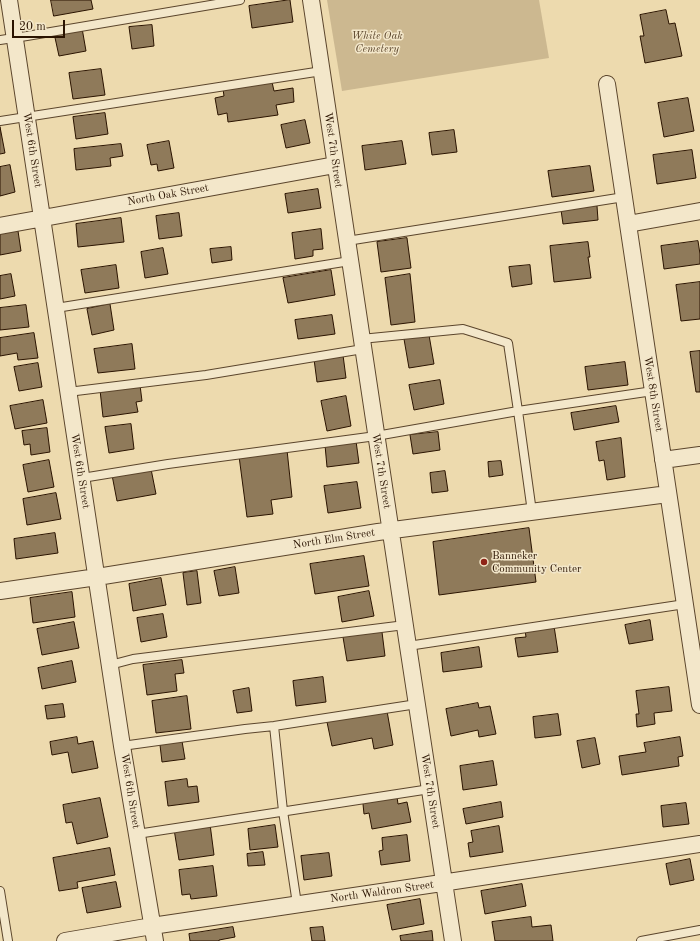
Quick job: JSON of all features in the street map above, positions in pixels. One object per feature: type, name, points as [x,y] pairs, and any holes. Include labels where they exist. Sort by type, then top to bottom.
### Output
[{"type":"street","name":"West 6th Street","points":[[9,0],[7,39],[27,117],[122,746],[153,933]]},
{"type":"street","name":"West 7th Street","points":[[311,0],[453,941]]},
{"type":"street","name":"West 8th Street","points":[[607,84],[700,702]]},
{"type":"street","name":"North Oak Street","points":[[0,226],[335,165]]},
{"type":"street","points":[[628,224],[700,211]]},
{"type":"street","points":[[663,460],[700,455]]},
{"type":"street","name":"North Elm Street","points":[[0,591],[390,530],[668,494]]},
{"type":"street","name":"North Waldron Street","points":[[65,941],[153,933],[297,904],[700,844]]},
{"type":"lane","points":[[7,39],[240,0]]},
{"type":"lane","points":[[0,121],[322,71]]},
{"type":"lane","points":[[347,241],[624,196]]},
{"type":"lane","points":[[56,308],[350,261]]},
{"type":"lane","points":[[68,392],[206,375],[362,344],[463,329],[508,343],[532,512]]},
{"type":"lane","points":[[82,478],[168,464],[376,436],[518,411],[653,391]]},
{"type":"lane","points":[[408,646],[685,604]]},
{"type":"lane","points":[[110,665],[133,659],[405,625]]},
{"type":"lane","points":[[122,746],[274,726],[417,704]]},
{"type":"lane","points":[[274,726],[283,811],[297,904]]},
{"type":"lane","points":[[137,834],[430,789]]},
{"type":"lane","points":[[0,891],[8,941]]},
{"type":"lane","points":[[641,941],[700,930]]},
{"type":"green space","name":"White Oak Cemetery","points":[[327,0],[539,0],[549,58],[342,91]]},
{"type":"building","points":[[51,0],[91,0],[93,9],[54,16]]},
{"type":"building","points":[[290,0],[293,22],[252,28],[249,6]]},
{"type":"building","points":[[666,10],[669,24],[675,23],[682,56],[645,63],[640,36],[644,36],[640,15]]},
{"type":"building","points":[[152,25],[154,46],[132,49],[129,27]]},
{"type":"building","points":[[82,28],[86,51],[59,56],[54,33]]},
{"type":"building","points":[[101,69],[105,95],[73,99],[69,73]]},
{"type":"building","points":[[272,82],[274,91],[293,88],[294,102],[276,105],[278,115],[228,122],[227,113],[218,115],[215,98],[224,96],[223,89]]},
{"type":"building","points":[[688,98],[694,131],[664,137],[658,103]]},
{"type":"building","points":[[105,113],[108,134],[76,139],[73,117]]},
{"type":"building","points":[[305,120],[310,143],[286,148],[281,125]]},
{"type":"building","points":[[0,127],[5,153],[0,154]]},
{"type":"building","points":[[454,130],[457,152],[432,155],[429,133]]},
{"type":"building","points":[[169,141],[174,168],[158,171],[157,164],[151,165],[147,145]]},
{"type":"building","points":[[402,141],[406,164],[365,170],[362,146]]},
{"type":"building","points":[[121,144],[123,156],[110,158],[111,166],[76,170],[74,149]]},
{"type":"building","points":[[692,150],[696,178],[657,184],[653,155]]},
{"type":"building","points":[[10,165],[15,192],[0,196],[0,167]]},
{"type":"building","points":[[590,166],[594,191],[552,197],[548,171]]},
{"type":"building","points":[[318,189],[321,208],[288,213],[285,194]]},
{"type":"building","points":[[597,206],[598,220],[563,224],[561,210]]},
{"type":"building","points":[[179,213],[182,236],[159,239],[156,216]]},
{"type":"building","points":[[121,218],[124,242],[78,247],[76,224]]},
{"type":"building","points":[[321,229],[323,249],[313,250],[313,256],[295,259],[292,233]]},
{"type":"building","points":[[18,231],[21,251],[0,255],[0,234]]},
{"type":"building","points":[[407,238],[411,268],[381,272],[377,242]]},
{"type":"building","points":[[698,241],[700,264],[664,269],[661,246]]},
{"type":"building","points":[[588,242],[590,257],[588,257],[591,278],[554,282],[550,246]]},
{"type":"building","points":[[231,247],[232,260],[212,263],[210,249]]},
{"type":"building","points":[[163,248],[168,274],[145,278],[141,252]]},
{"type":"building","points":[[116,265],[119,288],[85,293],[81,270]]},
{"type":"building","points":[[530,265],[532,284],[512,287],[509,267]]},
{"type":"building","points":[[331,270],[335,295],[288,303],[283,278]]},
{"type":"building","points":[[11,274],[15,296],[0,299],[0,276]]},
{"type":"building","points":[[410,274],[415,322],[391,325],[385,278]]},
{"type":"building","points":[[700,282],[700,319],[681,321],[676,285]]},
{"type":"building","points":[[110,304],[114,330],[92,335],[87,309]]},
{"type":"building","points":[[26,305],[29,327],[0,330],[0,308]]},
{"type":"building","points":[[332,315],[335,334],[298,339],[295,320]]},
{"type":"building","points":[[34,333],[38,358],[18,360],[17,353],[0,356],[0,338]]},
{"type":"building","points":[[429,335],[434,364],[409,368],[404,339]]},
{"type":"building","points":[[132,344],[135,369],[98,373],[94,349]]},
{"type":"building","points":[[700,351],[700,392],[696,392],[690,352]]},
{"type":"building","points":[[343,355],[346,378],[317,382],[314,359]]},
{"type":"building","points":[[625,362],[628,385],[588,390],[585,367]]},
{"type":"building","points":[[38,363],[42,387],[19,391],[14,367]]},
{"type":"building","points":[[440,380],[444,404],[414,410],[409,385]]},
{"type":"building","points":[[140,385],[142,401],[136,402],[138,412],[103,417],[100,390]]},
{"type":"building","points":[[346,396],[351,426],[327,431],[321,401]]},
{"type":"building","points":[[43,400],[47,423],[15,429],[10,406]]},
{"type":"building","points":[[616,406],[619,422],[574,430],[571,413]]},
{"type":"building","points":[[131,424],[134,449],[109,453],[105,427]]},
{"type":"building","points":[[47,428],[50,452],[31,455],[30,444],[24,445],[22,431]]},
{"type":"building","points":[[438,432],[440,450],[413,454],[410,435]]},
{"type":"building","points":[[621,438],[625,477],[607,480],[604,460],[599,461],[596,442]]},
{"type":"building","points":[[356,441],[359,463],[327,467],[325,445]]},
{"type":"building","points":[[287,450],[292,497],[271,500],[273,514],[247,517],[239,456]]},
{"type":"building","points":[[49,460],[54,487],[28,492],[23,465]]},
{"type":"building","points":[[501,461],[503,475],[489,477],[488,462]]},
{"type":"building","points":[[151,469],[156,494],[117,501],[112,475]]},
{"type":"building","points":[[445,471],[448,491],[432,493],[430,473]]},
{"type":"building","points":[[357,482],[361,508],[328,513],[324,486]]},
{"type":"building","points":[[56,493],[61,519],[27,525],[23,499]]},
{"type":"building","name":"Banneker Community Center","points":[[529,528],[536,582],[439,595],[433,542]]},
{"type":"building","points":[[55,533],[58,553],[16,559],[14,539]]},
{"type":"building","points":[[364,556],[369,586],[315,594],[310,564]]},
{"type":"building","points":[[235,567],[239,593],[219,596],[214,571]]},
{"type":"building","points":[[197,571],[201,603],[187,605],[183,573]]},
{"type":"building","points":[[161,578],[166,605],[133,611],[129,584]]},
{"type":"building","points":[[369,591],[374,616],[342,622],[338,597]]},
{"type":"building","points":[[72,592],[75,617],[33,623],[30,598]]},
{"type":"building","points":[[163,614],[167,637],[141,642],[137,618]]},
{"type":"building","points":[[650,620],[653,640],[629,644],[625,625]]},
{"type":"building","points":[[74,622],[79,648],[42,655],[37,629]]},
{"type":"building","points":[[554,626],[558,652],[518,657],[515,638],[526,637],[525,630]]},
{"type":"building","points":[[382,632],[385,656],[347,661],[343,637]]},
{"type":"building","points":[[479,647],[482,667],[443,672],[441,653]]},
{"type":"building","points":[[182,660],[184,673],[175,674],[177,691],[147,695],[143,665]]},
{"type":"building","points":[[72,661],[76,682],[42,689],[38,668]]},
{"type":"building","points":[[323,677],[326,702],[296,706],[293,681]]},
{"type":"building","points":[[669,687],[672,711],[654,713],[655,724],[637,727],[636,714],[639,714],[636,691]]},
{"type":"building","points":[[249,688],[252,711],[237,713],[233,691]]},
{"type":"building","points":[[187,696],[191,729],[156,733],[152,701]]},
{"type":"building","points":[[478,703],[479,708],[490,706],[496,734],[479,737],[478,730],[451,736],[446,709]]},
{"type":"building","points":[[63,704],[65,717],[47,719],[45,706]]},
{"type":"building","points":[[387,711],[393,745],[374,749],[372,738],[332,746],[327,722]]},
{"type":"building","points":[[558,714],[561,735],[535,738],[533,717]]},
{"type":"building","points":[[77,737],[78,744],[93,741],[98,768],[72,773],[68,752],[52,755],[50,742]]},
{"type":"building","points":[[680,737],[683,756],[678,757],[679,766],[622,775],[619,756],[646,752],[644,743]]},
{"type":"building","points":[[595,738],[600,764],[582,768],[577,741]]},
{"type":"building","points":[[182,741],[185,759],[162,762],[160,745]]},
{"type":"building","points":[[493,761],[497,785],[463,790],[460,766]]},
{"type":"building","points":[[187,779],[188,787],[197,786],[199,802],[168,806],[165,782]]},
{"type":"building","points":[[397,797],[398,804],[407,802],[411,822],[372,829],[369,813],[364,814],[363,804]]},
{"type":"building","points":[[100,798],[108,837],[77,844],[72,822],[66,823],[63,805]]},
{"type":"building","points":[[501,802],[503,817],[466,824],[463,809]]},
{"type":"building","points":[[686,803],[689,824],[663,827],[661,806]]},
{"type":"building","points":[[210,824],[214,855],[179,860],[174,829]]},
{"type":"building","points":[[275,825],[278,847],[250,850],[248,829]]},
{"type":"building","points":[[499,826],[503,852],[470,857],[468,843],[473,842],[471,831]]},
{"type":"building","points":[[407,835],[410,861],[381,865],[379,851],[383,850],[382,838]]},
{"type":"building","points":[[110,848],[115,875],[77,882],[78,888],[59,891],[53,858]]},
{"type":"building","points":[[263,852],[265,865],[248,866],[247,854]]},
{"type":"building","points":[[329,853],[332,876],[304,880],[301,856]]},
{"type":"building","points":[[690,859],[694,880],[670,885],[666,864]]},
{"type":"building","points":[[213,866],[217,896],[191,899],[190,894],[182,895],[179,870]]},
{"type":"building","points":[[116,882],[121,907],[87,913],[82,888]]},
{"type":"building","points":[[522,884],[526,906],[485,914],[481,891]]},
{"type":"building","points":[[420,899],[424,924],[392,930],[387,905]]},
{"type":"building","points":[[531,917],[532,927],[551,925],[553,941],[495,941],[492,922]]},
{"type":"building","points":[[233,927],[235,937],[219,941],[190,941],[189,934]]},
{"type":"building","points":[[323,927],[325,941],[312,941],[310,928]]},
{"type":"building","points":[[432,931],[433,941],[401,941],[400,936]]},
{"type":"place","name":"Banneker Community Center","points":[[484,562]]}]
